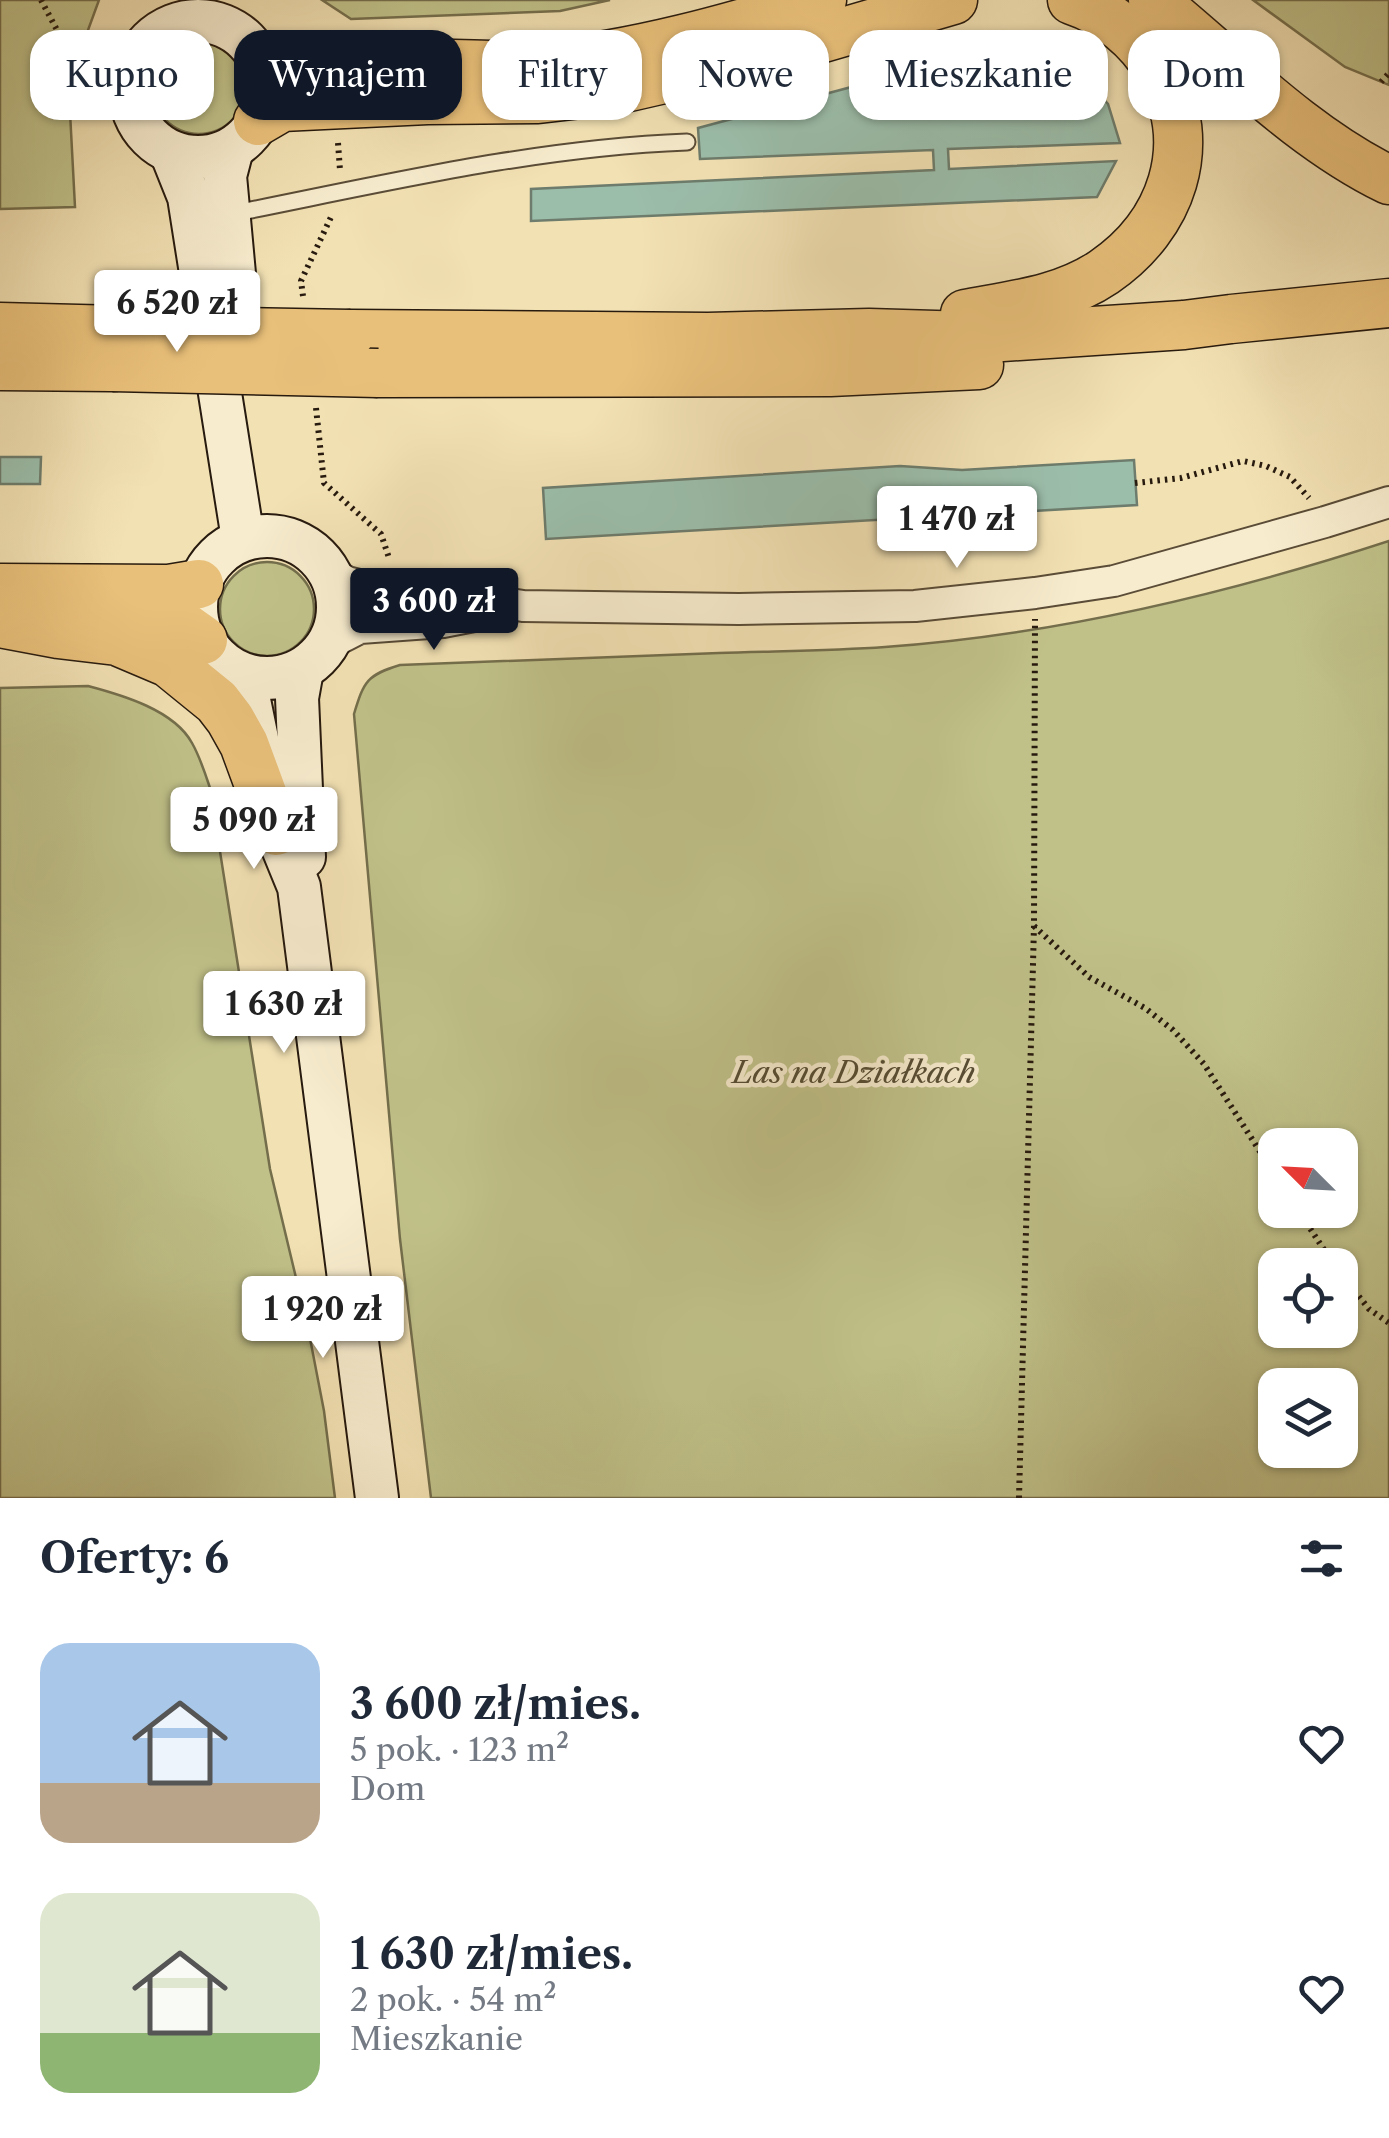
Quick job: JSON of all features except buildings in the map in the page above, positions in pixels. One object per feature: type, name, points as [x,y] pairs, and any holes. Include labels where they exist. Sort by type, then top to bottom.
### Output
[{"type":"main road","points":[[462,64],[536,64],[610,55],[742,24],[822,0]]},
{"type":"main road","points":[[234,31],[214,11],[202,20],[160,17],[135,62],[130,83],[132,104],[153,141],[172,152],[212,156],[282,107],[538,99],[616,90],[752,58],[953,0]]},
{"type":"main road","points":[[869,333],[1057,295],[1103,273],[1140,240],[1156,219],[1166,202],[1177,163],[1178,125],[1172,102],[1150,56],[1136,39],[1096,10],[1072,0]]},
{"type":"main road","points":[[1153,0],[1295,119],[1349,158],[1389,180]]},
{"type":"main road","points":[[253,120],[225,176],[260,538]]},
{"type":"main road","points":[[172,152],[189,196],[260,538]]},
{"type":"main road","points":[[0,366],[115,348],[350,334],[869,333],[1002,338],[1184,326],[1389,303]]},
{"type":"main road","points":[[0,328],[115,348],[378,374],[830,372],[1035,362],[1389,332]]},
{"type":"main road","points":[[299,886],[305,854],[297,698],[314,658],[335,628],[336,589],[313,552],[292,540],[260,538],[224,549],[208,565],[199,584],[195,613],[203,640],[213,656],[244,676],[273,679],[314,658]]},
{"type":"main road","points":[[0,588],[169,588],[199,584]]},
{"type":"main road","points":[[0,621],[179,623],[203,640]]},
{"type":"main road","points":[[0,621],[58,634],[117,641],[169,663],[217,702],[244,744],[299,886],[377,1498]]},
{"type":"main road","points":[[244,676],[276,831]]},
{"type":"street","points":[[328,571],[363,586],[523,606],[915,606],[1114,580],[1389,502]]},
{"type":"street","points":[[314,658],[360,628],[443,622],[523,606]]},
{"type":"lane","points":[[227,215],[507,159],[607,146],[687,142]]},
{"type":"path","points":[[41,0],[57,30]]},
{"type":"path","points":[[1381,82],[1389,73]]},
{"type":"path","points":[[1135,483],[1181,478],[1244,462],[1266,466],[1290,477],[1308,496],[1320,524]]},
{"type":"path","points":[[1020,1498],[1034,926],[1036,593]]},
{"type":"path","points":[[1034,926],[1089,977],[1145,1008],[1173,1030],[1204,1064],[1258,1148]]},
{"type":"path","points":[[1358,1295],[1389,1323]]},
{"type":"green space","points":[[0,0],[99,0],[88,30],[30,30],[30,120],[70,120],[75,207],[0,209]]},
{"type":"green space","points":[[322,0],[610,0],[560,11],[351,19]]},
{"type":"green space","points":[[1253,0],[1389,0],[1389,85],[1345,67]]},
{"type":"green space","points":[[214,42],[232,54],[232,120],[217,131],[199,134],[181,131],[166,120],[214,120]]},
{"type":"green space","name":"Las na Działkach","points":[[1389,541],[1389,1498],[431,1498],[400,1239],[354,714],[368,681],[400,665],[844,649],[949,641],[1077,622],[1266,578]]},
{"type":"green space","points":[[258,562],[276,562],[301,575],[311,591],[311,627],[301,643],[276,656],[258,656],[233,643],[220,618],[220,600],[233,575]]},
{"type":"green space","points":[[88,686],[146,706],[173,721],[192,743],[210,788],[270,1169],[308,1328],[335,1498],[0,1498],[0,688]]},
{"type":"shaded area","points":[[849,88],[849,120],[1108,120],[1108,104],[1120,143],[948,149],[949,169],[1116,161],[1097,197],[531,221],[531,189],[934,170],[933,150],[700,159],[698,128],[728,120],[829,120],[829,93]]},
{"type":"shaded area","points":[[0,457],[41,457],[40,484],[0,484]]},
{"type":"shaded area","points":[[1134,460],[1137,505],[546,539],[543,488],[900,466],[962,470]]}]
